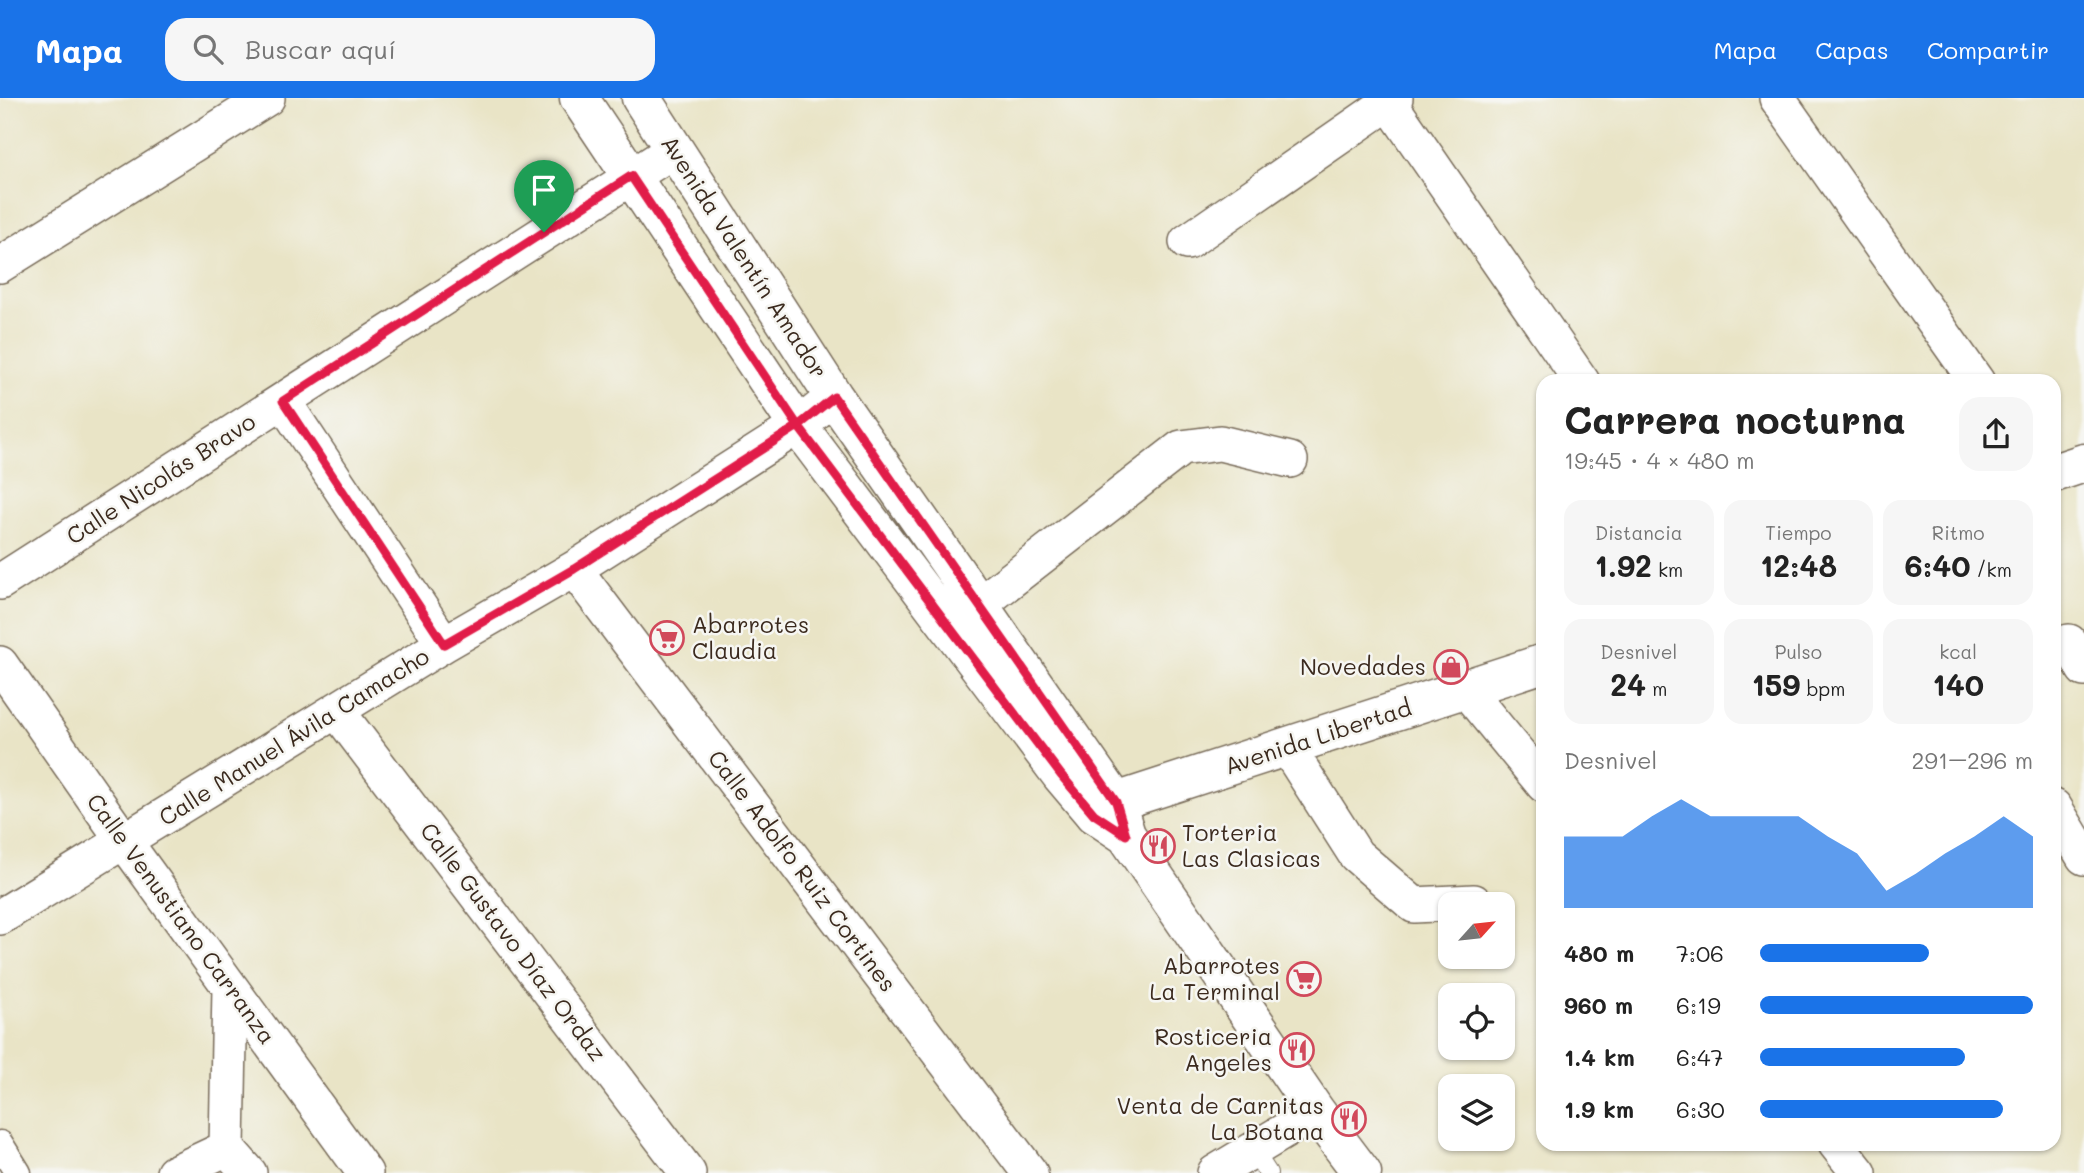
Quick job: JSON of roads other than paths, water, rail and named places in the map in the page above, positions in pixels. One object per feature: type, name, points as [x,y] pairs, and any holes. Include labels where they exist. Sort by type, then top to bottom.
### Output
[{"type":"main road","name":"Avenida Valentín Amador","points":[[579,98],[798,426],[1112,817]]},
{"type":"main road","name":"Avenida Valentín Amador","points":[[641,98],[834,397],[979,605],[1112,817],[1316,1112],[1362,1173]]},
{"type":"main road","points":[[2061,471],[2084,463]]},
{"type":"main road","name":"Avenida Libertad","points":[[1112,817],[1287,747],[1536,666]]},
{"type":"street","points":[[0,265],[267,98]]},
{"type":"street","points":[[1777,98],[1971,374]]},
{"type":"street","points":[[1187,242],[1390,100],[1577,374]]},
{"type":"street","name":"Calle Nicolás Bravo","points":[[0,582],[675,149]]},
{"type":"street","name":"Calle Manuel Ávila Camacho","points":[[0,916],[444,644],[574,569],[798,426],[834,397]]},
{"type":"street","points":[[283,401],[444,644]]},
{"type":"street","points":[[979,605],[1181,448],[1220,443],[1290,460]]},
{"type":"street","name":"Calle Adolfo Ruiz Cortines","points":[[574,569],[1030,1173]]},
{"type":"street","points":[[2061,644],[2069,642],[2084,669]]},
{"type":"street","name":"Calle Venustiano Carranza","points":[[0,664],[124,841],[365,1173]]},
{"type":"street","points":[[1466,690],[1536,775]]},
{"type":"street","name":"Calle Gustavo Díaz Ordaz","points":[[337,711],[688,1173]]},
{"type":"street","points":[[1287,747],[1356,855],[1414,905],[1438,904]]},
{"type":"street","points":[[2061,819],[2084,857]]},
{"type":"street","points":[[174,1173],[238,1161],[230,987]]},
{"type":"street","points":[[1215,1173],[1261,1162],[1316,1112]]},
{"type":"street","points":[[0,1144],[18,1173]]},
{"type":"street","points":[[1842,1151],[1859,1173]]},
{"type":"place","name":"Abarrotes Claudia","points":[[667,638]]},
{"type":"place","name":"Novedades","points":[[1451,667]]},
{"type":"place","name":"Torteria Las Clasicas","points":[[1158,846]]},
{"type":"place","name":"Abarrotes La Terminal","points":[[1304,979]]},
{"type":"place","name":"Rosticeria Angeles","points":[[1297,1050]]},
{"type":"place","name":"Venta de Carnitas La Botana","points":[[1349,1119]]}]
